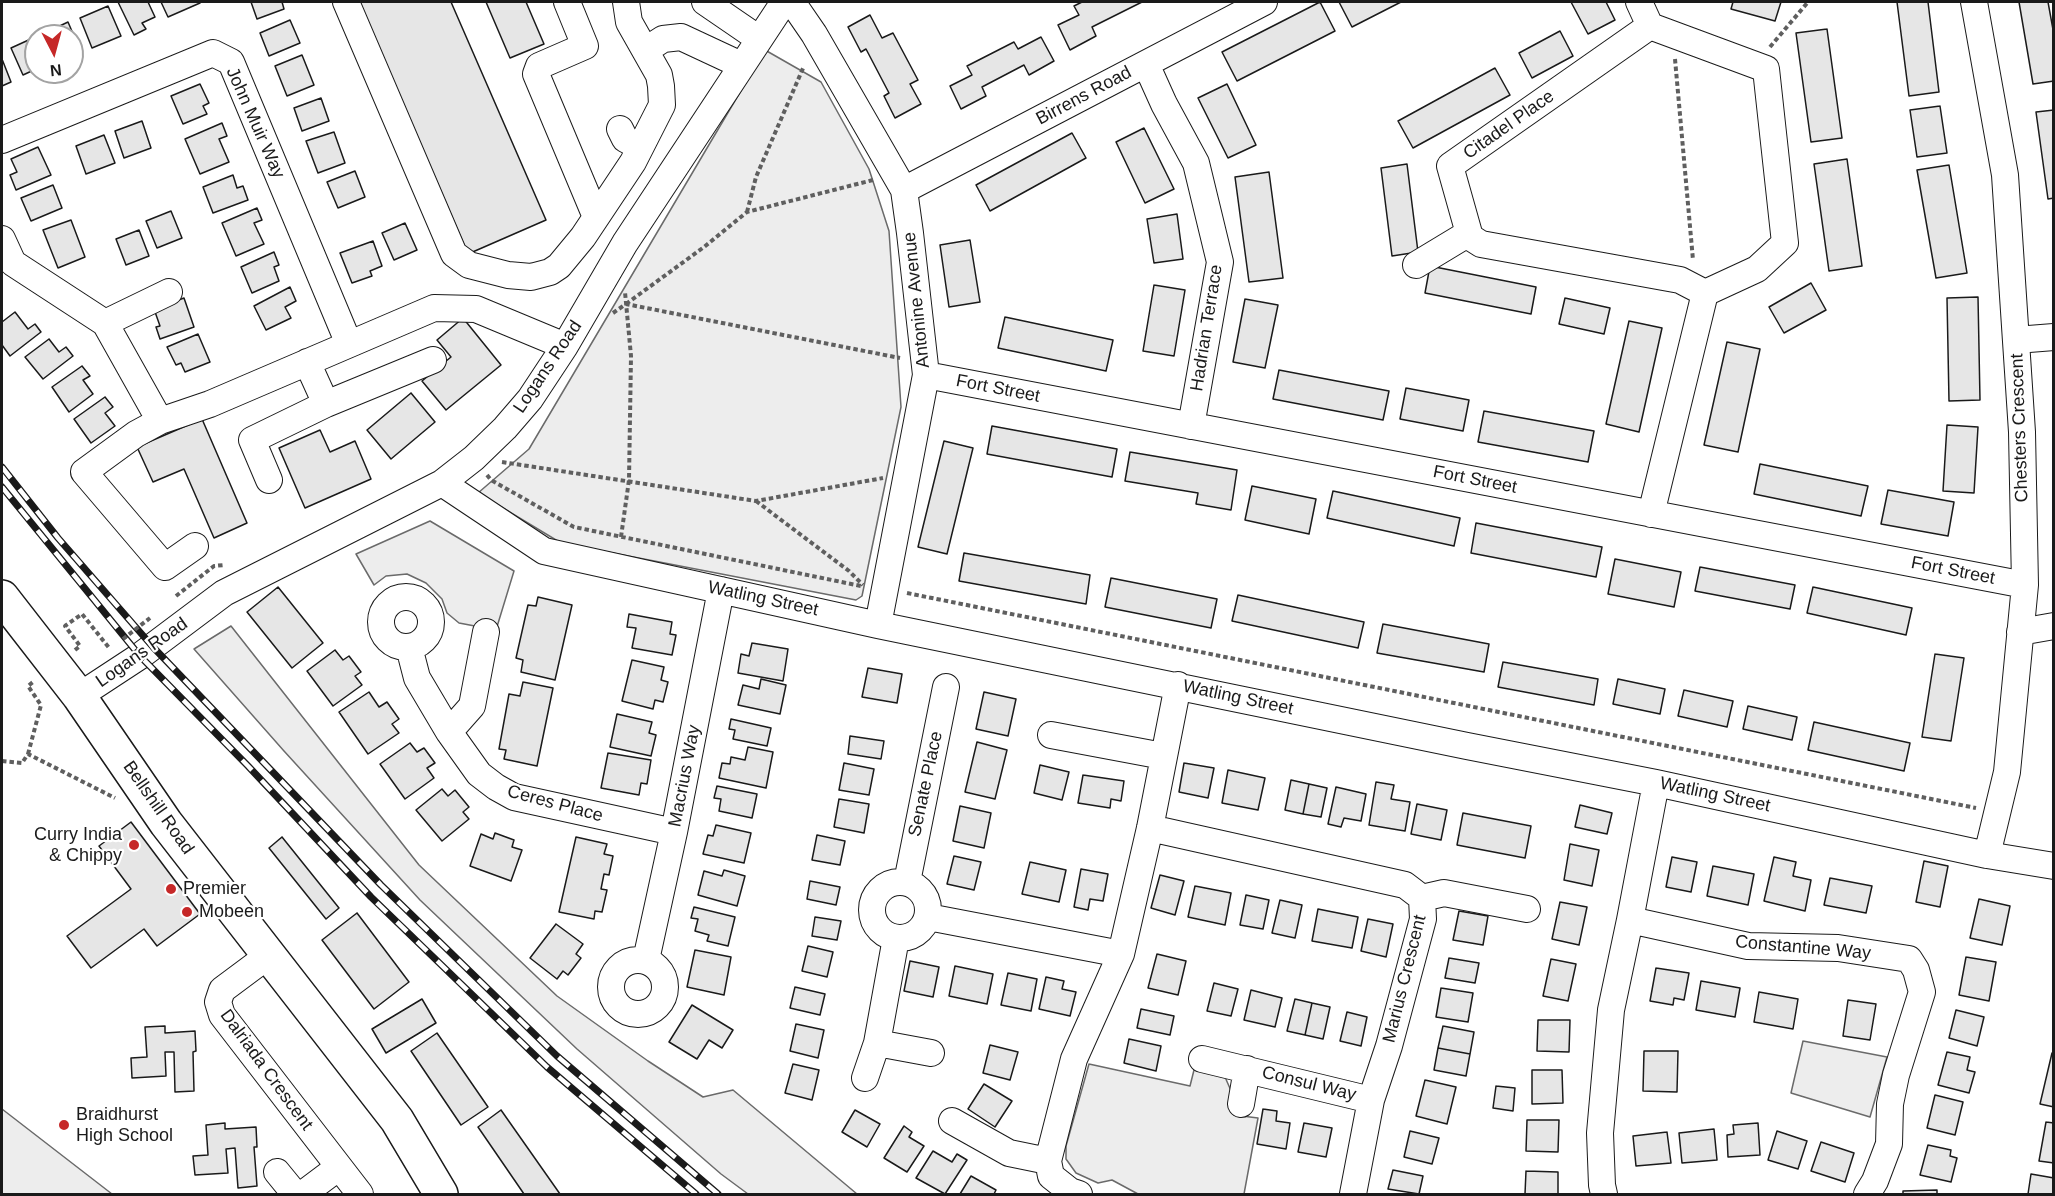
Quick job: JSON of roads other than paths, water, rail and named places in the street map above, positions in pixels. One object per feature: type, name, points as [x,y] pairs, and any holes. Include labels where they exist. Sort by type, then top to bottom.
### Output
[{"type":"main road","name":"Bellshill Road","points":[[2,597],[80,696],[166,823],[397,1120],[441,1194]]},
{"type":"street","points":[[346,2],[457,257],[469,265],[508,275],[531,276],[543,274],[559,266],[568,256],[596,218],[640,147],[662,105],[659,75],[629,22],[626,2]]},
{"type":"street","points":[[567,2],[585,46],[539,66],[536,74],[596,218]]},
{"type":"street","points":[[705,2],[759,39]]},
{"type":"street","name":"Logans Road","points":[[80,696],[140,656],[224,593],[442,483],[474,458],[505,428],[530,399],[565,346],[625,243],[784,2]]},
{"type":"street","name":"Antonine Avenue","points":[[792,2],[814,34],[899,182],[910,233],[925,369],[878,625]]},
{"type":"street","name":"Birrens Road","points":[[899,182],[1146,64],[1264,2]]},
{"type":"street","points":[[1639,2],[1661,30],[1766,69],[1785,243],[1757,269],[1705,293]]},
{"type":"street","name":"Chesters Crescent","points":[[1974,2],[2005,175],[2022,432],[2025,585],[2007,772],[1987,855]]},
{"type":"street","name":"Citadel Place","points":[[1469,233],[1450,166],[1661,30]]},
{"type":"street","points":[[646,51],[663,39],[681,37],[741,65]]},
{"type":"street","name":"John Muir Way","points":[[2,140],[213,53],[231,62],[349,344]]},
{"type":"street","name":"Hadrian Terrace","points":[[1146,64],[1164,104],[1196,163],[1220,262],[1191,426]]},
{"type":"street","points":[[620,129],[625,139],[640,147]]},
{"type":"street","points":[[1416,265],[1469,233],[1470,237],[1481,244],[1680,280],[1705,293]]},
{"type":"street","points":[[2,240],[13,263],[105,323],[160,421]]},
{"type":"street","points":[[105,323],[169,292]]},
{"type":"street","points":[[1651,514],[1705,293]]},
{"type":"street","points":[[195,546],[165,567],[84,472],[136,434],[160,421],[210,404],[434,308],[476,309],[565,346]]},
{"type":"street","points":[[2016,340],[2054,337]]},
{"type":"street","points":[[269,480],[252,440],[326,404],[433,360]]},
{"type":"street","points":[[307,362],[326,404]]},
{"type":"street","name":"Fort Street","points":[[925,369],[1191,426],[2025,585]]},
{"type":"street","name":"Watling Street","points":[[442,483],[544,551],[878,625],[1656,783],[1987,855],[2054,866]]},
{"type":"street","name":"Macrius Way","points":[[646,960],[674,832],[721,590]]},
{"type":"street","points":[[2020,632],[2054,626]]},
{"type":"street","points":[[449,732],[472,706],[486,632]]},
{"type":"street","name":"Ceres Place","points":[[409,647],[417,678],[449,732],[479,774],[496,787],[514,796],[674,832]]},
{"type":"street","points":[[1079,1194],[1070,1191],[1051,1176],[1048,1161],[1074,1059],[1121,954],[1150,828],[1178,685]]},
{"type":"street","name":"Senate Place","points":[[907,882],[946,687]]},
{"type":"street","points":[[1051,735],[1163,756]]},
{"type":"street","points":[[1604,1194],[1600,1133],[1611,1010],[1656,783]]},
{"type":"street","name":"Marius Crescent","points":[[1150,828],[1405,885],[1422,898],[1423,919],[1389,1046],[1371,1100],[1353,1194]]},
{"type":"street","points":[[897,881],[907,882],[915,885],[927,899],[928,917],[925,924],[912,936],[896,938],[887,936],[874,923],[872,904],[875,896],[888,884],[897,881]]},
{"type":"street","points":[[1422,898],[1444,893],[1527,909]]},
{"type":"street","points":[[928,917],[1121,954]]},
{"type":"street","name":"Constantine Way","points":[[1630,920],[1748,946],[1838,948],[1909,959],[1916,970],[1922,992],[1896,1075],[1890,1104],[1889,1144],[1875,1181],[1867,1194]]},
{"type":"street","points":[[865,1078],[877,1043],[896,938]]},
{"type":"street","name":"Dalriada Crescent","points":[[268,955],[222,990],[218,1002],[222,1015],[360,1194]]},
{"type":"street","points":[[877,1043],[931,1053]]},
{"type":"street","name":"Consul Way","points":[[1202,1059],[1371,1100]]},
{"type":"street","name":"Consul Way","points":[[1241,1104],[1247,1069]]},
{"type":"street","points":[[952,1121],[1009,1153],[1048,1161]]},
{"type":"street","points":[[303,1194],[339,1167]]},
{"type":"street","points":[[277,1172],[295,1194]]},
{"type":"railway","points":[[2,467],[58,538],[153,647],[381,885],[557,1056],[718,1194]]},
{"type":"railway","points":[[2,487],[140,656],[248,766],[371,897],[547,1067],[696,1194]]},
{"type":"place","name":"Curry India & Chippy","points":[[134,845]]},
{"type":"place","name":"Premier","points":[[171,889]]},
{"type":"place","name":"Mobeen","points":[[187,912]]},
{"type":"place","name":"Braidhurst High School","points":[[64,1125]]}]
